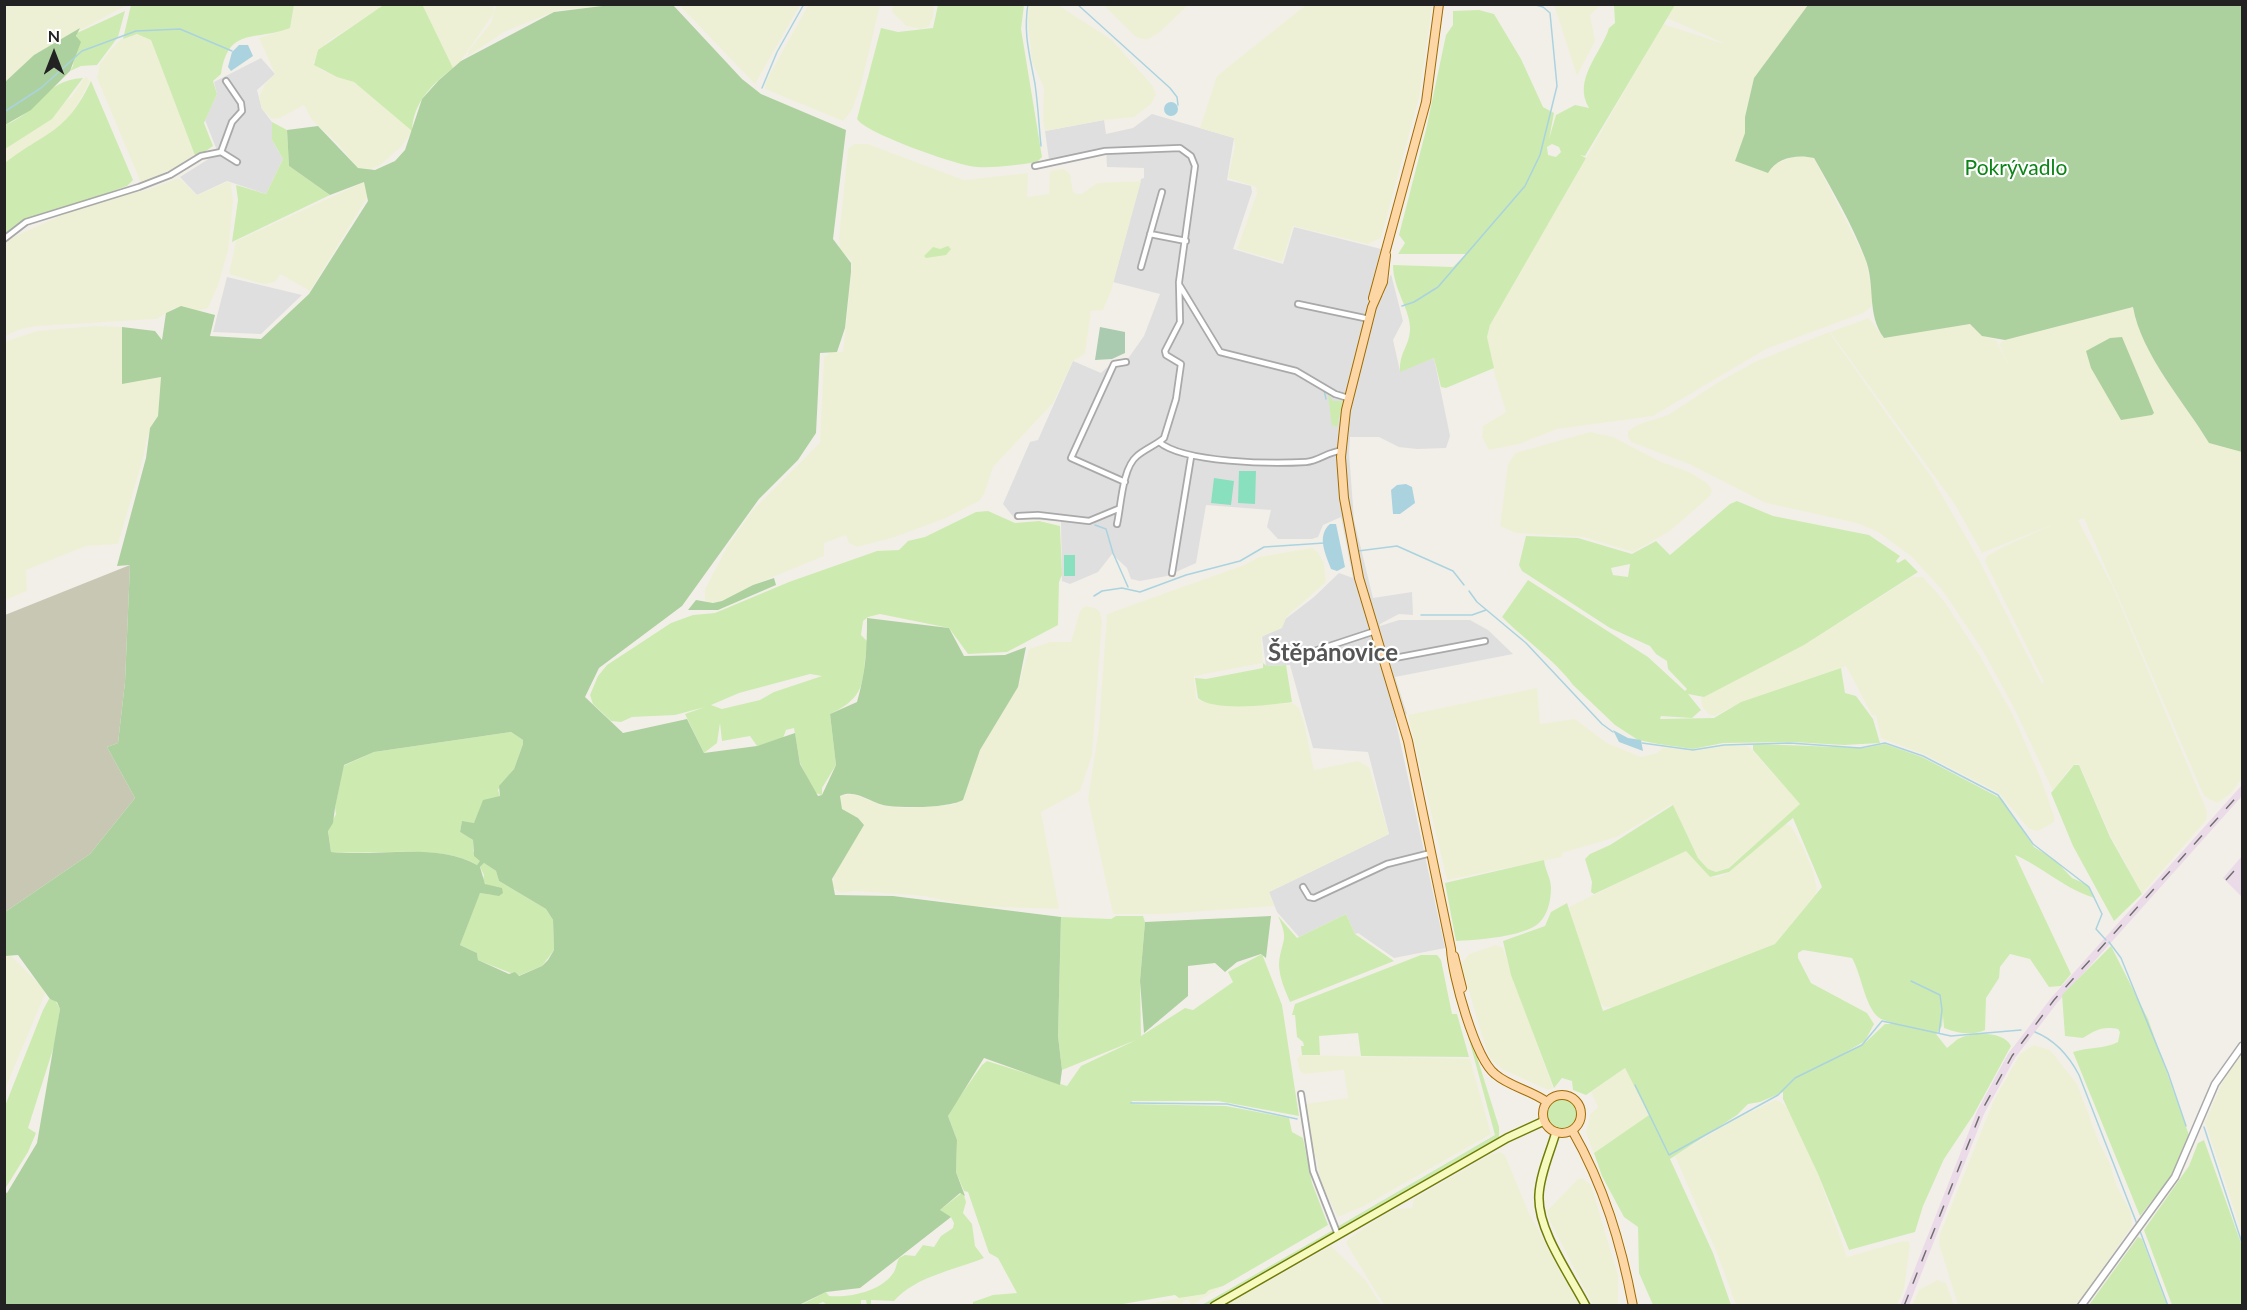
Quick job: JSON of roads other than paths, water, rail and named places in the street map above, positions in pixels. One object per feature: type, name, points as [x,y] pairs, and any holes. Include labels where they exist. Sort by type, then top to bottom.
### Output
[{"type":"main road","points":[[1439,4],[1426,102],[1386,255],[1383,282],[1372,308],[1348,398],[1341,451],[1343,490],[1350,539],[1408,741],[1451,950],[1459,970],[1463,1000],[1476,1044],[1487,1067],[1501,1079],[1547,1102]]},
{"type":"main road","points":[[1563,1095],[1577,1102],[1581,1118],[1572,1130],[1556,1132],[1544,1121],[1543,1111],[1547,1102],[1563,1095]]},
{"type":"main road","points":[[1214,1305],[1515,1134],[1544,1121]]},
{"type":"main road","points":[[1572,1130],[1594,1172],[1610,1211],[1633,1305]]},
{"type":"main road","points":[[1556,1132],[1540,1184],[1540,1212],[1547,1232],[1586,1305]]},
{"type":"street","points":[[221,152],[232,122],[242,111],[241,103],[226,81]]},
{"type":"street","points":[[1035,166],[1105,151],[1180,148],[1191,156],[1195,166],[1180,286],[1180,322],[1165,352],[1181,366],[1170,426],[1159,442],[1134,458],[1118,509],[1117,524]]},
{"type":"street","points":[[4,239],[26,222],[140,187],[170,175],[201,156],[221,152],[237,162]]},
{"type":"street","points":[[1141,267],[1162,192]]},
{"type":"street","points":[[1150,234],[1186,241]]},
{"type":"street","points":[[1180,286],[1220,352],[1296,371],[1333,393],[1348,398]]},
{"type":"street","points":[[1298,304],[1369,319]]},
{"type":"street","points":[[1125,482],[1071,458],[1114,364],[1126,362]]},
{"type":"street","points":[[1159,442],[1169,450],[1191,457],[1306,462],[1341,451]]},
{"type":"street","points":[[1172,573],[1191,457]]},
{"type":"street","points":[[1018,516],[1038,515],[1089,521],[1118,509]]},
{"type":"street","points":[[1296,657],[1375,631]]},
{"type":"street","points":[[1384,660],[1485,641]]},
{"type":"street","points":[[1303,887],[1309,897],[1314,898],[1387,864],[1431,853]]},
{"type":"street","points":[[2080,1305],[2175,1177],[2215,1084],[2242,1046]]},
{"type":"street","points":[[1301,1095],[1313,1171],[1338,1235]]},
{"type":"water","points":[[239,45],[248,45],[253,56],[231,71],[228,67],[232,52]]},
{"type":"water","points":[[1171,102],[1176,104],[1178,109],[1176,114],[1171,116],[1166,114],[1164,109],[1166,104]]},
{"type":"water","points":[[1406,484],[1412,487],[1415,503],[1400,514],[1393,514],[1391,490],[1397,485]]},
{"type":"water","points":[[1330,524],[1336,524],[1345,567],[1337,571],[1331,569],[1323,546],[1324,534]]},
{"type":"water","points":[[1613,730],[1628,738],[1641,740],[1643,751],[1619,742]]},
{"type":"waterway","points":[[762,88],[777,52],[804,4]]},
{"type":"waterway","points":[[1028,4],[1027,35],[1041,146]]},
{"type":"waterway","points":[[1077,4],[1170,88],[1177,97],[1178,105]]},
{"type":"waterway","points":[[1402,306],[1414,302],[1438,287],[1525,186],[1540,155],[1557,86],[1550,13],[1543,7],[1532,4]]},
{"type":"waterway","points":[[4,112],[41,88],[82,51],[136,31],[180,29],[232,51]]},
{"type":"waterway","points":[[1324,390],[1326,399]]},
{"type":"waterway","points":[[1095,525],[1106,529],[1113,553],[1128,587]]},
{"type":"waterway","points":[[1094,596],[1102,591],[1122,588],[1140,592],[1186,575],[1240,561],[1264,547],[1324,543]]},
{"type":"waterway","points":[[1358,551],[1397,546],[1453,571],[1464,585]]},
{"type":"waterway","points":[[1469,591],[1477,602],[1526,643],[1602,724],[1613,732]]},
{"type":"waterway","points":[[1421,615],[1472,615],[1486,610]]},
{"type":"waterway","points":[[1642,743],[1693,750],[1724,745],[1790,743],[1860,748],[1885,743],[1923,756],[1998,795],[2033,844],[2089,887],[2102,914],[2096,929],[2106,940]]},
{"type":"waterway","points":[[2109,942],[2121,958],[2168,1073],[2186,1126]]},
{"type":"waterway","points":[[1911,981],[1940,995],[1942,1010],[1939,1033]]},
{"type":"waterway","points":[[1635,1085],[1669,1155],[1778,1095],[1795,1078],[1862,1045],[1882,1021],[1951,1036],[2021,1030]]},
{"type":"waterway","points":[[2035,1032],[2049,1039],[2061,1049],[2079,1075],[2137,1224]]},
{"type":"waterway","points":[[1131,1103],[1227,1104],[1297,1119]]},
{"type":"waterway","points":[[2204,1127],[2242,1243]]},
{"type":"waterway","points":[[2140,1231],[2168,1306]]},
{"type":"railway","points":[[1904,1306],[1981,1112],[2012,1056],[2054,1000],[2242,791]]},
{"type":"railway","points":[[2226,880],[2242,862]]},
{"type":"district","name":"Štěpánovice","points":[[1333,653]]},
{"type":"park label","name":"Pokrývadlo","points":[[2016,168]]}]
